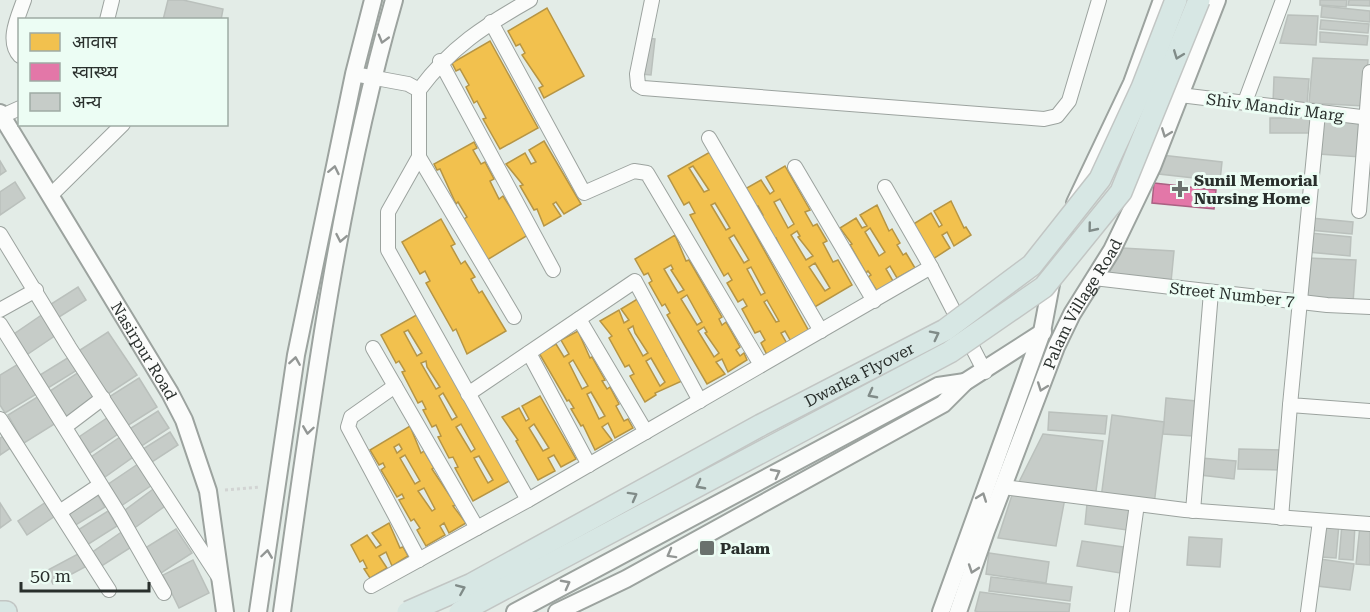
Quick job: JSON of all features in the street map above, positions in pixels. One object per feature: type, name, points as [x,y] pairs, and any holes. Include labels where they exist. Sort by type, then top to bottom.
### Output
[{"type":"main road","name":"Dwarka Flyover","points":[[408,612],[472,584],[761,425],[945,330],[1032,264],[1100,179],[1142,88],[1176,0]]},
{"type":"main road","name":"Dwarka Flyover","points":[[460,612],[950,352],[1044,287],[1121,192],[1199,0]]},
{"type":"main road","points":[[0,612],[6,612]]},
{"type":"street","points":[[19,18],[24,0]]},
{"type":"street","points":[[108,18],[112,0]]},
{"type":"street","points":[[258,612],[296,355],[354,74],[373,0]]},
{"type":"street","points":[[282,612],[318,361],[372,78],[394,0]]},
{"type":"street","points":[[514,317],[419,157],[418,90],[440,61],[491,22],[530,0]]},
{"type":"street","points":[[652,0],[637,74],[638,85],[643,88],[1044,119],[1057,116],[1069,101],[1099,0]]},
{"type":"street","name":"Palam Village Road","points":[[941,612],[1042,332],[1059,242],[1082,187],[1132,83],[1162,0]]},
{"type":"street","name":"Palam Village Road","points":[[958,612],[1056,347],[1072,314],[1112,250],[1152,167],[1218,0]]},
{"type":"street","points":[[1245,102],[1283,0]]},
{"type":"street","points":[[18,21],[13,39],[14,50],[18,54]]},
{"type":"street","points":[[491,22],[585,193],[634,171],[647,173],[761,365]]},
{"type":"street","points":[[440,61],[553,270]]},
{"type":"street","points":[[1359,211],[1370,72]]},
{"type":"street","points":[[354,74],[408,84],[418,90]]},
{"type":"street","name":"Shiv Mandir Marg","points":[[1180,95],[1318,113],[1368,117]]},
{"type":"street","points":[[1,115],[18,109]]},
{"type":"street","points":[[1281,518],[1318,113]]},
{"type":"street","name":"Nasirpur Road","points":[[1,115],[170,393],[184,420],[208,491],[225,612]]},
{"type":"street","points":[[50,196],[121,126]]},
{"type":"street","points":[[709,138],[821,331]]},
{"type":"street","points":[[419,157],[388,212],[388,250],[528,500]]},
{"type":"street","points":[[795,167],[873,301]]},
{"type":"street","points":[[885,187],[931,267],[984,372]]},
{"type":"street","points":[[0,234],[221,581]]},
{"type":"street","points":[[371,586],[528,500],[931,267]]},
{"type":"street","points":[[313,272],[334,274]]},
{"type":"street","name":"Street Number 7","points":[[1094,278],[1300,302],[1370,307]]},
{"type":"street","points":[[468,394],[635,281],[699,401]]},
{"type":"street","points":[[0,310],[36,290]]},
{"type":"street","points":[[1193,511],[1211,292]]},
{"type":"street","points":[[557,612],[626,579],[943,404],[965,382],[1072,314]]},
{"type":"street","points":[[579,319],[646,432]]},
{"type":"street","points":[[0,324],[66,426],[164,593]]},
{"type":"street","points":[[373,348],[477,528]]},
{"type":"street","points":[[529,353],[589,465]]},
{"type":"street","points":[[515,612],[938,386],[965,382]]},
{"type":"street","points":[[395,386],[351,417],[348,427],[419,560]]},
{"type":"street","points":[[66,426],[103,398]]},
{"type":"street","points":[[1290,405],[1370,411]]},
{"type":"street","points":[[0,419],[61,511],[109,590]]},
{"type":"street","points":[[61,511],[100,485]]},
{"type":"street","points":[[1003,488],[1193,511],[1370,524]]},
{"type":"street","points":[[1122,612],[1137,504]]},
{"type":"street","points":[[1308,612],[1320,521]]},
{"type":"path","points":[[208,491],[276,486]]},
{"type":"building: आवास","points":[[547,8],[584,76],[544,98],[539,88],[543,86],[522,55],[525,53],[520,44],[516,46],[508,31]]},
{"type":"building: आवास","points":[[490,41],[538,128],[500,149],[483,119],[486,118],[477,101],[474,103],[466,87],[469,85],[460,69],[456,71],[452,63]]},
{"type":"building: आवास","points":[[544,141],[581,204],[564,214],[556,202],[553,204],[561,216],[544,226],[537,209],[534,210],[520,186],[523,185],[506,164],[525,153],[531,164],[536,162],[529,150]]},
{"type":"building: आवास","points":[[474,142],[477,148],[473,150],[481,164],[485,162],[494,179],[490,181],[499,199],[503,196],[528,235],[487,260],[464,219],[467,217],[458,202],[456,204],[440,169],[437,170],[434,164]]},
{"type":"building: आवास","points":[[710,152],[811,335],[793,345],[785,331],[781,333],[789,347],[769,359],[761,343],[765,340],[760,331],[755,333],[742,309],[747,306],[743,299],[738,302],[727,283],[732,280],[728,273],[724,276],[690,215],[695,213],[689,202],[684,205],[668,176]],"holes":[[[693,166],[709,190],[704,192],[689,168]],[[715,203],[730,228],[726,230],[711,205]],[[734,235],[749,260],[744,263],[729,238]],[[751,267],[765,293],[761,295],[747,269]],[[767,300],[779,321],[776,322],[764,302]]]},
{"type":"building: आवास","points":[[785,166],[810,210],[805,212],[813,226],[817,224],[827,241],[823,243],[833,262],[838,260],[852,285],[813,308],[810,304],[812,302],[807,293],[805,294],[790,263],[788,264],[776,238],[773,239],[761,217],[763,215],[758,206],[755,207],[745,189],[761,180],[770,194],[774,191],[766,177]],"holes":[[[780,199],[794,224],[788,228],[774,202]],[[797,231],[800,236],[798,237],[813,256],[806,260],[791,235]],[[815,263],[830,288],[825,291],[809,267]]]},
{"type":"building: आवास","points":[[951,201],[964,228],[966,227],[971,235],[954,246],[947,232],[942,235],[950,248],[933,259],[912,225],[931,213],[939,227],[942,225],[934,211]]},
{"type":"building: आवास","points":[[877,205],[889,231],[892,229],[900,243],[897,245],[903,255],[906,253],[915,268],[897,278],[890,266],[886,269],[893,281],[877,291],[868,277],[871,275],[868,271],[866,273],[850,245],[852,244],[840,228],[856,218],[862,228],[867,226],[860,215]],"holes":[[[870,228],[885,252],[879,256],[865,232]]]},
{"type":"building: आवास","points":[[441,219],[455,244],[451,246],[461,264],[465,261],[475,277],[471,279],[479,293],[482,291],[506,331],[467,354],[456,329],[453,331],[426,283],[430,281],[425,271],[420,274],[402,242]]},
{"type":"building: आवास","points":[[675,235],[686,261],[689,260],[722,317],[719,319],[722,325],[726,322],[740,347],[736,350],[740,356],[744,353],[747,360],[728,372],[722,359],[716,362],[725,374],[707,384],[667,315],[670,313],[665,304],[662,306],[649,283],[652,281],[648,273],[644,275],[635,259]],"holes":[[[671,265],[673,269],[671,270],[684,290],[678,293],[664,269]],[[687,295],[702,322],[697,325],[681,299]],[[704,327],[707,332],[705,333],[719,353],[714,357],[698,331]]]},
{"type":"building: आवास","points":[[639,298],[666,347],[663,348],[667,356],[670,354],[678,368],[675,369],[682,381],[655,393],[656,395],[645,402],[630,376],[634,374],[629,365],[625,367],[609,338],[612,336],[600,321],[619,310],[624,323],[629,320],[621,309]],"holes":[[[633,326],[648,353],[643,356],[628,329]],[[651,358],[665,382],[660,386],[646,361]]]},
{"type":"building: आवास","points":[[420,313],[513,479],[473,501],[455,468],[458,467],[453,457],[449,458],[438,437],[441,436],[436,425],[432,427],[423,410],[426,409],[422,401],[418,403],[402,372],[405,371],[399,361],[396,363],[381,335]],"holes":[[[408,330],[422,353],[417,356],[404,332]],[[426,361],[427,367],[440,387],[436,389],[421,363]],[[443,393],[457,417],[452,420],[439,396]],[[461,424],[475,449],[471,452],[456,427]],[[479,456],[493,480],[488,483],[474,458]]]},
{"type":"building: आवास","points":[[578,331],[590,358],[592,357],[605,380],[602,381],[607,389],[610,387],[619,404],[616,406],[624,421],[628,419],[633,428],[615,438],[608,423],[602,427],[612,440],[595,450],[583,425],[581,426],[571,409],[574,408],[569,400],[567,401],[539,353],[556,344],[564,357],[569,354],[561,340]],"holes":[[[573,360],[588,386],[582,389],[569,363]],[[591,392],[605,416],[599,419],[587,394]]]},
{"type":"building: आवास","points":[[540,396],[576,459],[561,467],[554,455],[548,458],[555,471],[538,480],[516,441],[518,440],[502,417],[519,408],[526,421],[529,419],[522,406]],"holes":[[[534,424],[549,448],[543,451],[529,428]]]},
{"type":"building: आवास","points":[[410,426],[421,453],[424,451],[434,468],[432,469],[456,505],[453,506],[466,523],[449,533],[444,523],[440,526],[445,535],[426,546],[417,530],[420,528],[414,519],[411,521],[399,500],[404,498],[402,494],[397,497],[381,470],[385,467],[383,463],[379,465],[370,450]],"holes":[[[399,444],[402,449],[397,453],[394,447]],[[405,455],[420,481],[415,484],[400,458]],[[424,488],[435,509],[432,511],[418,491]]]},
{"type":"building: आवास","points":[[389,523],[400,548],[403,547],[408,556],[392,566],[386,552],[379,556],[387,568],[370,578],[364,569],[367,568],[363,560],[360,562],[351,545],[367,535],[376,548],[381,545],[372,533]]},
{"type":"building: स्वास्थ्य","points":[[1154,183],[1216,190],[1214,209],[1152,203]]},
{"type":"building: अन्य","points":[[168,0],[183,0],[223,9],[221,18],[164,18]]},
{"type":"building: अन्य","points":[[1320,0],[1347,0],[1346,7],[1320,5]]},
{"type":"building: अन्य","points":[[1349,0],[1370,0],[1370,6],[1348,5]]},
{"type":"building: अन्य","points":[[1322,6],[1370,11],[1370,22],[1321,17]]},
{"type":"building: अन्य","points":[[1288,15],[1318,16],[1316,45],[1280,43]]},
{"type":"building: अन्य","points":[[1321,20],[1369,24],[1368,33],[1320,29]]},
{"type":"building: अन्य","points":[[1320,32],[1368,36],[1367,45],[1320,42]]},
{"type":"building: अन्य","points":[[645,38],[655,39],[651,75],[641,74]]},
{"type":"building: अन्य","points":[[1313,58],[1368,60],[1364,106],[1309,103]]},
{"type":"building: अन्य","points":[[1274,77],[1309,79],[1307,105],[1273,103]]},
{"type":"building: अन्य","points":[[1270,118],[1312,118],[1312,133],[1270,133]]},
{"type":"building: अन्य","points":[[1321,118],[1364,121],[1361,157],[1319,154]]},
{"type":"building: अन्य","points":[[1161,155],[1222,162],[1220,181],[1159,174]]},
{"type":"building: अन्य","points":[[0,161],[6,171],[0,175]]},
{"type":"building: अन्य","points":[[15,182],[25,198],[0,215],[0,192]]},
{"type":"building: अन्य","points":[[1311,218],[1353,222],[1352,234],[1309,230]]},
{"type":"building: अन्य","points":[[1310,233],[1351,237],[1350,256],[1308,252]]},
{"type":"building: अन्य","points":[[1122,248],[1174,251],[1171,282],[1106,277]]},
{"type":"building: अन्य","points":[[1308,258],[1356,260],[1353,303],[1306,300]]},
{"type":"building: अन्य","points":[[78,287],[86,300],[56,319],[48,306]]},
{"type":"building: अन्य","points":[[46,312],[59,333],[25,356],[11,336]]},
{"type":"building: अन्य","points":[[108,332],[137,375],[105,396],[77,352]]},
{"type":"building: अन्य","points":[[74,354],[82,367],[48,388],[40,375]]},
{"type":"building: अन्य","points":[[20,363],[38,393],[5,413],[0,405],[0,375]]},
{"type":"building: अन्य","points":[[82,370],[99,396],[67,417],[50,391]]},
{"type":"building: अन्य","points":[[139,378],[157,407],[127,426],[109,397]]},
{"type":"building: अन्य","points":[[39,396],[56,423],[24,443],[8,415]]},
{"type":"building: अन्य","points":[[1166,398],[1196,401],[1193,436],[1163,434]]},
{"type":"building: अन्य","points":[[158,411],[169,428],[140,447],[128,430]]},
{"type":"building: अन्य","points":[[1049,412],[1107,416],[1105,434],[1048,430]]},
{"type":"building: अन्य","points":[[1112,415],[1164,422],[1154,505],[1101,498]]},
{"type":"building: अन्य","points":[[107,418],[118,434],[90,453],[79,437]]},
{"type":"building: अन्य","points":[[170,432],[178,445],[152,462],[143,449]]},
{"type":"building: अन्य","points":[[1043,434],[1103,441],[1095,498],[1016,488]]},
{"type":"building: अन्य","points":[[5,435],[12,447],[0,455],[0,438]]},
{"type":"building: अन्य","points":[[123,435],[136,455],[105,477],[91,457]]},
{"type":"building: अन्य","points":[[1239,449],[1285,450],[1284,470],[1238,469]]},
{"type":"building: अन्य","points":[[1201,458],[1236,461],[1234,479],[1200,475]]},
{"type":"building: अन्य","points":[[138,464],[152,485],[121,506],[107,485]]},
{"type":"building: अन्य","points":[[156,487],[168,504],[133,529],[121,513]]},
{"type":"building: अन्य","points":[[96,492],[105,507],[74,526],[64,511]]},
{"type":"building: अन्य","points":[[1013,492],[1065,498],[1056,546],[998,538]]},
{"type":"building: अन्य","points":[[46,502],[55,516],[27,535],[18,521]]},
{"type":"building: अन्य","points":[[0,503],[11,520],[0,528]]},
{"type":"building: अन्य","points":[[1087,504],[1130,509],[1127,530],[1085,524]]},
{"type":"building: अन्य","points":[[108,511],[117,526],[87,545],[78,530]]},
{"type":"building: अन्य","points":[[1324,523],[1339,524],[1336,558],[1321,557]]},
{"type":"building: अन्य","points":[[1342,524],[1355,525],[1353,560],[1339,559]]},
{"type":"building: अन्य","points":[[1360,526],[1370,528],[1370,565],[1356,564]]},
{"type":"building: अन्य","points":[[176,529],[192,553],[158,575],[142,550]]},
{"type":"building: अन्य","points":[[123,531],[133,546],[100,567],[91,553]]},
{"type":"building: अन्य","points":[[1189,537],[1222,539],[1220,567],[1187,565]]},
{"type":"building: अन्य","points":[[1082,541],[1123,547],[1120,573],[1077,566]]},
{"type":"building: अन्य","points":[[989,553],[1049,562],[1046,583],[986,574]]},
{"type":"building: अन्य","points":[[78,554],[85,567],[53,584],[46,571]]},
{"type":"building: अन्य","points":[[1320,559],[1354,564],[1350,590],[1317,586]]},
{"type":"building: अन्य","points":[[193,560],[209,593],[179,608],[163,575]]},
{"type":"building: अन्य","points":[[991,577],[1072,587],[1070,601],[989,591]]},
{"type":"building: अन्य","points":[[980,592],[1070,604],[1069,612],[978,612],[975,611]]},
{"type":"place","name":"Sunil Memorial Nursing Home","points":[[1180,189]]},
{"type":"place","name":"Palam","points":[[707,548]]}]
